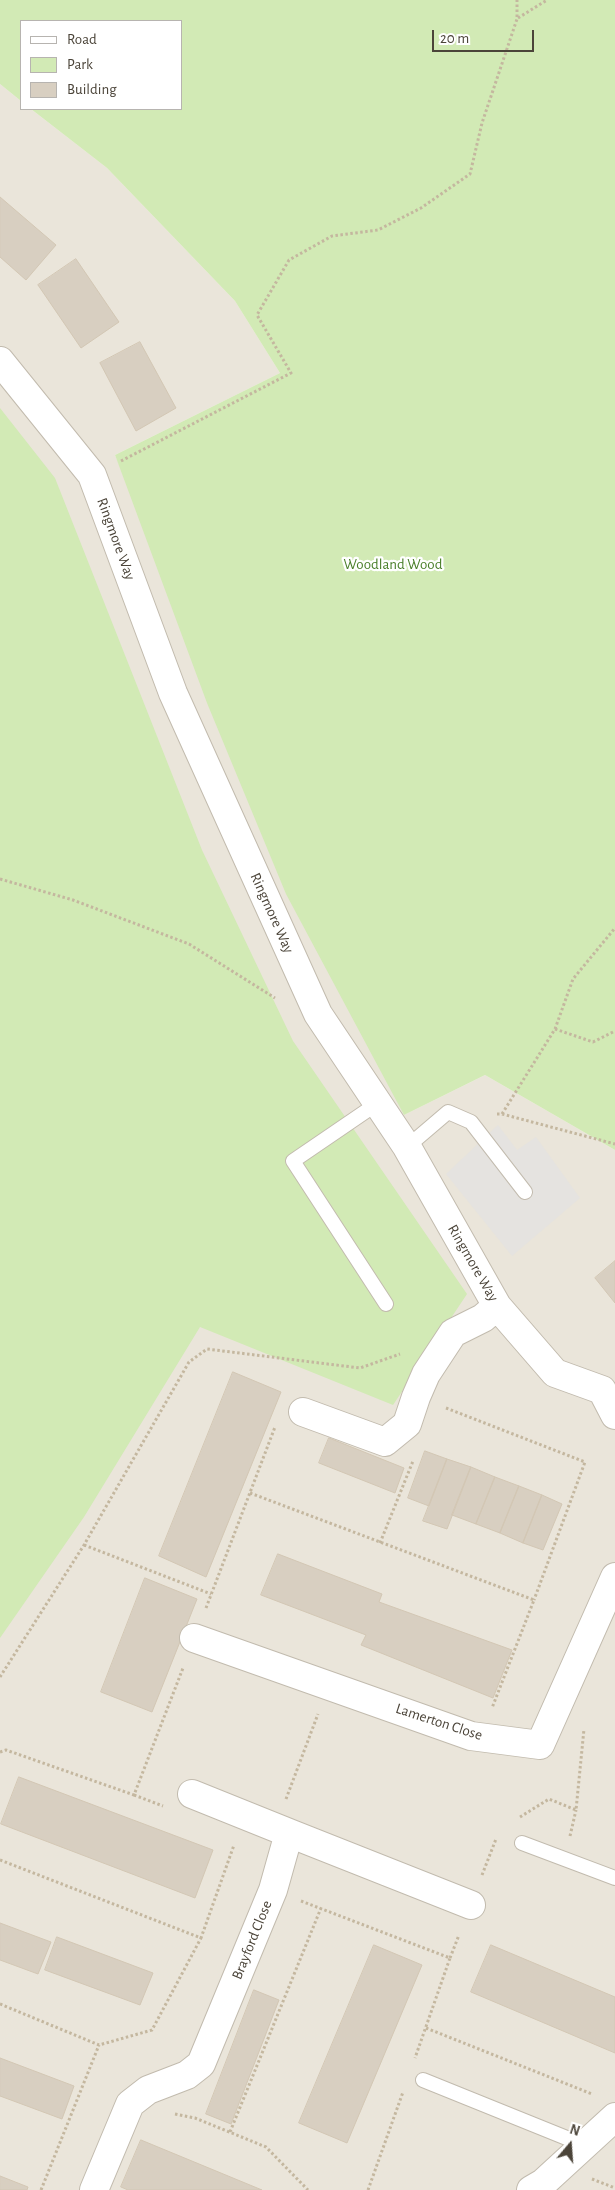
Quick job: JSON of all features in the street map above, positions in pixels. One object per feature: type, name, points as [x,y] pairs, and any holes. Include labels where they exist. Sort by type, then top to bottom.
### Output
[{"type":"street","name":"Ringmore Way","points":[[0,361],[92,475],[173,693],[318,1014],[408,1147],[497,1306],[555,1373],[608,1388],[615,1414]]},
{"type":"street","points":[[303,1412],[385,1442],[408,1424],[416,1397],[426,1374],[453,1333],[483,1318],[497,1306]]},
{"type":"street","name":"Lamerton Close","points":[[194,1638],[471,1736],[540,1745],[615,1577]]},
{"type":"street","points":[[192,1794],[470,1905]]},
{"type":"street","name":"Brayford Close","points":[[130,2104],[148,2090],[187,2075],[201,2064],[273,1890],[282,1830]]},
{"type":"street","points":[[94,2190],[130,2104]]},
{"type":"street","points":[[531,2190],[543,2183],[615,2117]]},
{"type":"lane","points":[[378,1103],[293,1161],[386,1304]]},
{"type":"lane","points":[[408,1147],[448,1112],[471,1122],[525,1192]]},
{"type":"lane","points":[[522,1843],[615,1878]]},
{"type":"lane","points":[[423,2080],[584,2145]]},
{"type":"path","points":[[92,475],[291,373],[257,315],[289,260],[332,236],[378,230],[422,208],[470,174],[482,123],[517,19],[517,0]]},
{"type":"path","points":[[517,19],[547,0]]},
{"type":"path","points":[[0,878],[74,900],[189,944],[281,1001]]},
{"type":"path","points":[[502,1114],[555,1029],[573,979],[615,928]]},
{"type":"path","points":[[555,1029],[593,1042],[615,1031]]},
{"type":"path","points":[[493,1113],[615,1144]]},
{"type":"path","points":[[0,1677],[84,1545],[189,1362],[207,1349],[360,1368],[406,1352]]},
{"type":"path","points":[[416,1397],[585,1462],[481,1737]]},
{"type":"path","points":[[380,1542],[414,1460]]},
{"type":"path","points":[[250,1493],[534,1600]]},
{"type":"path","points":[[84,1545],[211,1594]]},
{"type":"path","points":[[282,1830],[328,1685]]},
{"type":"path","points":[[579,1840],[570,1836],[576,1810],[585,1721]]},
{"type":"path","points":[[134,1795],[169,1808]]},
{"type":"path","points":[[516,1820],[549,1799],[576,1810]]},
{"type":"path","points":[[413,2064],[450,1958],[499,1831]]},
{"type":"path","points":[[0,2004],[99,2045],[152,2030],[201,1938],[234,1844]]},
{"type":"path","points":[[0,1860],[201,1938]]},
{"type":"path","points":[[273,1890],[450,1958]]},
{"type":"path","points":[[230,2132],[320,1908]]},
{"type":"path","points":[[426,2028],[597,2096]]},
{"type":"path","points":[[41,2190],[99,2045]]},
{"type":"path","points":[[368,2190],[403,2091]]},
{"type":"path","points":[[130,2104],[195,2118],[266,2147],[308,2190]]},
{"type":"shaded area","points":[[0,84],[20,100],[20,110],[32,110],[107,168],[235,301],[280,373],[115,455],[404,1115],[485,1075],[615,1150],[615,2190],[0,2190]]},
{"type":"shaded area","points":[[498,1125],[517,1150],[536,1137],[580,1198],[512,1256],[446,1174]]},
{"type":"green space","name":"Woodland Wood","points":[[0,0],[615,0],[615,1150],[485,1075],[404,1115],[286,894],[207,703],[115,455],[280,373],[235,301],[107,168],[32,110],[182,110],[182,20],[20,20],[20,100],[0,84]]},
{"type":"green space","points":[[0,408],[55,478],[202,850],[293,1041],[467,1294],[393,1405],[200,1327],[84,1517],[0,1638]]},
{"type":"building","points":[[0,197],[56,245],[26,280],[0,257]]},
{"type":"building","points":[[76,259],[119,322],[81,348],[38,285]]},
{"type":"building","points":[[140,342],[176,408],[136,431],[100,363]]},
{"type":"building","points":[[615,1261],[615,1303],[595,1278]]},
{"type":"building","points":[[233,1372],[281,1392],[206,1577],[159,1556]]},
{"type":"building","points":[[329,1438],[404,1468],[395,1493],[319,1463]]},
{"type":"building","points":[[425,1451],[447,1459],[429,1506],[408,1498]]},
{"type":"building","points":[[447,1459],[471,1467],[447,1529],[423,1521]]},
{"type":"building","points":[[471,1467],[495,1477],[476,1524],[452,1515]]},
{"type":"building","points":[[495,1477],[519,1486],[500,1533],[476,1524]]},
{"type":"building","points":[[519,1486],[542,1495],[523,1543],[500,1533]]},
{"type":"building","points":[[542,1495],[562,1504],[543,1550],[523,1543]]},
{"type":"building","points":[[278,1554],[382,1594],[379,1602],[512,1650],[493,1698],[361,1645],[366,1635],[261,1595]]},
{"type":"building","points":[[145,1578],[197,1599],[152,1712],[101,1692]]},
{"type":"building","points":[[19,1777],[213,1850],[195,1898],[1,1824]]},
{"type":"building","points":[[0,1923],[51,1942],[38,1974],[0,1960]]},
{"type":"building","points":[[57,1937],[153,1973],[140,2005],[45,1970]]},
{"type":"building","points":[[374,1945],[422,1965],[347,2143],[299,2123]]},
{"type":"building","points":[[491,1945],[615,1997],[615,2053],[471,1992]]},
{"type":"building","points":[[254,1990],[279,2000],[231,2124],[206,2114]]},
{"type":"building","points":[[0,2058],[74,2086],[62,2119],[0,2096]]},
{"type":"building","points":[[141,2140],[262,2190],[128,2190],[121,2187]]},
{"type":"building","points":[[0,2176],[28,2187],[27,2190],[0,2190]]}]
